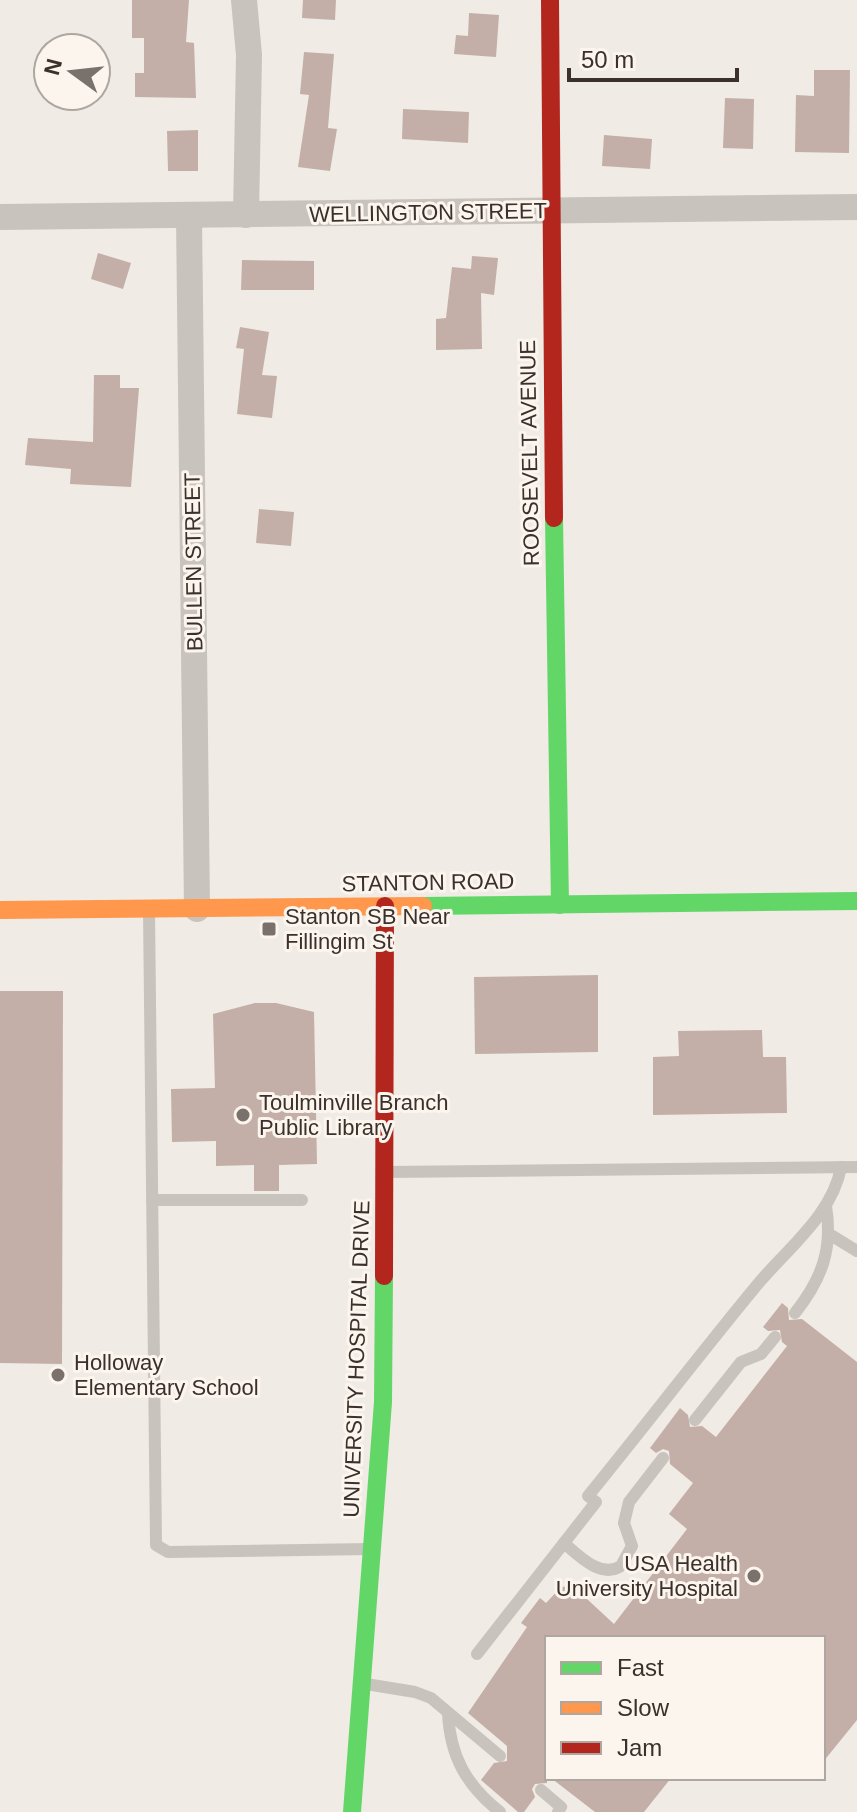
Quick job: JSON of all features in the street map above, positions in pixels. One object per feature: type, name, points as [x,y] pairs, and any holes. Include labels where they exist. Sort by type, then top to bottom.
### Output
[{"type":"street","points":[[244,0],[249,55],[246,215]]},
{"type":"street","name":"ROOSEVELT AVENUE","points":[[550,0],[549,209],[560,905]]},
{"type":"street","name":"WELLINGTON STREET","points":[[0,217],[857,207]]},
{"type":"street","name":"BULLEN STREET","points":[[189,216],[197,909]]},
{"type":"street","name":"STANTON ROAD","points":[[0,910],[857,901]]},
{"type":"street","name":"UNIVERSITY HOSPITAL DRIVE","points":[[352,1812],[383,1402],[385,906]]},
{"type":"lane","points":[[149,909],[156,1545],[168,1552],[373,1549]]},
{"type":"lane","points":[[477,1654],[596,1502],[588,1496],[757,1285],[826,1206],[839,1182],[841,1167]]},
{"type":"lane","points":[[384,1172],[857,1167]]},
{"type":"lane","points":[[152,1200],[302,1200]]},
{"type":"lane","points":[[795,1313],[820,1276],[829,1234],[826,1206]]},
{"type":"lane","points":[[829,1234],[857,1251]]},
{"type":"lane","points":[[695,1420],[741,1362],[761,1354],[775,1337]]},
{"type":"lane","points":[[564,1543],[602,1569],[616,1569],[627,1561],[632,1546],[624,1523],[629,1502],[663,1458]]},
{"type":"lane","points":[[363,1684],[415,1692],[431,1698],[500,1756]]},
{"type":"lane","points":[[448,1713],[455,1761],[483,1798],[500,1812]]},
{"type":"lane","points":[[541,1790],[561,1807],[558,1812]]},
{"type":"building","points":[[132,0],[189,0],[186,42],[194,43],[196,98],[135,97],[135,73],[144,73],[144,38],[132,38]]},
{"type":"building","points":[[303,0],[336,0],[335,20],[302,18]]},
{"type":"building","points":[[469,13],[499,15],[496,57],[454,54],[456,35],[468,36]]},
{"type":"building","points":[[304,52],[334,54],[328,128],[337,129],[330,171],[298,167],[309,95],[300,94]]},
{"type":"building","points":[[814,70],[850,70],[849,153],[795,152],[796,95],[814,96]]},
{"type":"building","points":[[725,98],[754,99],[753,149],[723,148]]},
{"type":"building","points":[[403,109],[469,112],[468,143],[402,139]]},
{"type":"building","points":[[198,130],[198,171],[168,171],[167,131]]},
{"type":"building","points":[[604,135],[652,139],[650,169],[602,166]]},
{"type":"building","points":[[98,253],[131,263],[123,289],[91,279]]},
{"type":"building","points":[[472,256],[498,258],[494,295],[481,293],[482,349],[436,350],[436,319],[446,318],[452,267],[471,269]]},
{"type":"building","points":[[242,260],[314,261],[314,290],[241,290]]},
{"type":"building","points":[[240,327],[269,332],[262,375],[277,376],[272,418],[237,414],[244,349],[236,348]]},
{"type":"building","points":[[94,375],[120,375],[120,388],[139,388],[131,487],[70,484],[71,469],[25,465],[28,438],[93,442]]},
{"type":"building","points":[[259,509],[294,512],[291,546],[256,543]]},
{"type":"building","points":[[598,975],[598,1052],[475,1054],[474,977]]},
{"type":"building","points":[[0,991],[63,991],[62,1364],[0,1363]]},
{"type":"building","name":"Toulminville Branch Public Library","points":[[255,1003],[276,1003],[314,1012],[317,1164],[279,1165],[279,1191],[254,1191],[254,1165],[216,1166],[216,1141],[172,1142],[171,1089],[215,1088],[213,1014]]},
{"type":"building","points":[[762,1030],[763,1057],[786,1057],[787,1113],[653,1115],[653,1057],[679,1056],[678,1031]]},
{"type":"building","name":"USA Health University Hospital","points":[[782,1303],[788,1308],[789,1320],[802,1319],[857,1362],[857,1720],[825,1760],[825,1636],[545,1636],[547,1783],[535,1784],[532,1789],[535,1797],[524,1812],[518,1812],[481,1780],[494,1763],[507,1761],[507,1746],[468,1713],[527,1627],[521,1623],[540,1598],[546,1603],[561,1587],[573,1586],[614,1624],[687,1529],[669,1514],[693,1483],[670,1464],[669,1451],[663,1449],[656,1453],[650,1448],[680,1408],[688,1415],[690,1427],[702,1426],[716,1437],[787,1346],[782,1342],[780,1330],[768,1331],[763,1327]]},
{"type":"building","points":[[554,1780],[669,1780],[644,1812],[595,1812]]},
{"type":"traffic: fast","points":[[554,518],[560,905]]},
{"type":"traffic: fast","points":[[423,906],[857,901]]},
{"type":"traffic: fast","points":[[352,1812],[383,1402],[384,1276]]},
{"type":"traffic: slow","points":[[0,910],[423,906]]},
{"type":"traffic: jam","points":[[550,0],[554,518]]},
{"type":"traffic: jam","points":[[384,1276],[385,906]]},
{"type":"place","name":"Stanton SB Near Fillingim St","points":[[269,929]]},
{"type":"place","name":"Toulminville Branch Public Library","points":[[243,1115]]},
{"type":"place","name":"Holloway Elementary School","points":[[58,1375]]},
{"type":"place","name":"USA Health University Hospital","points":[[754,1576]]}]
